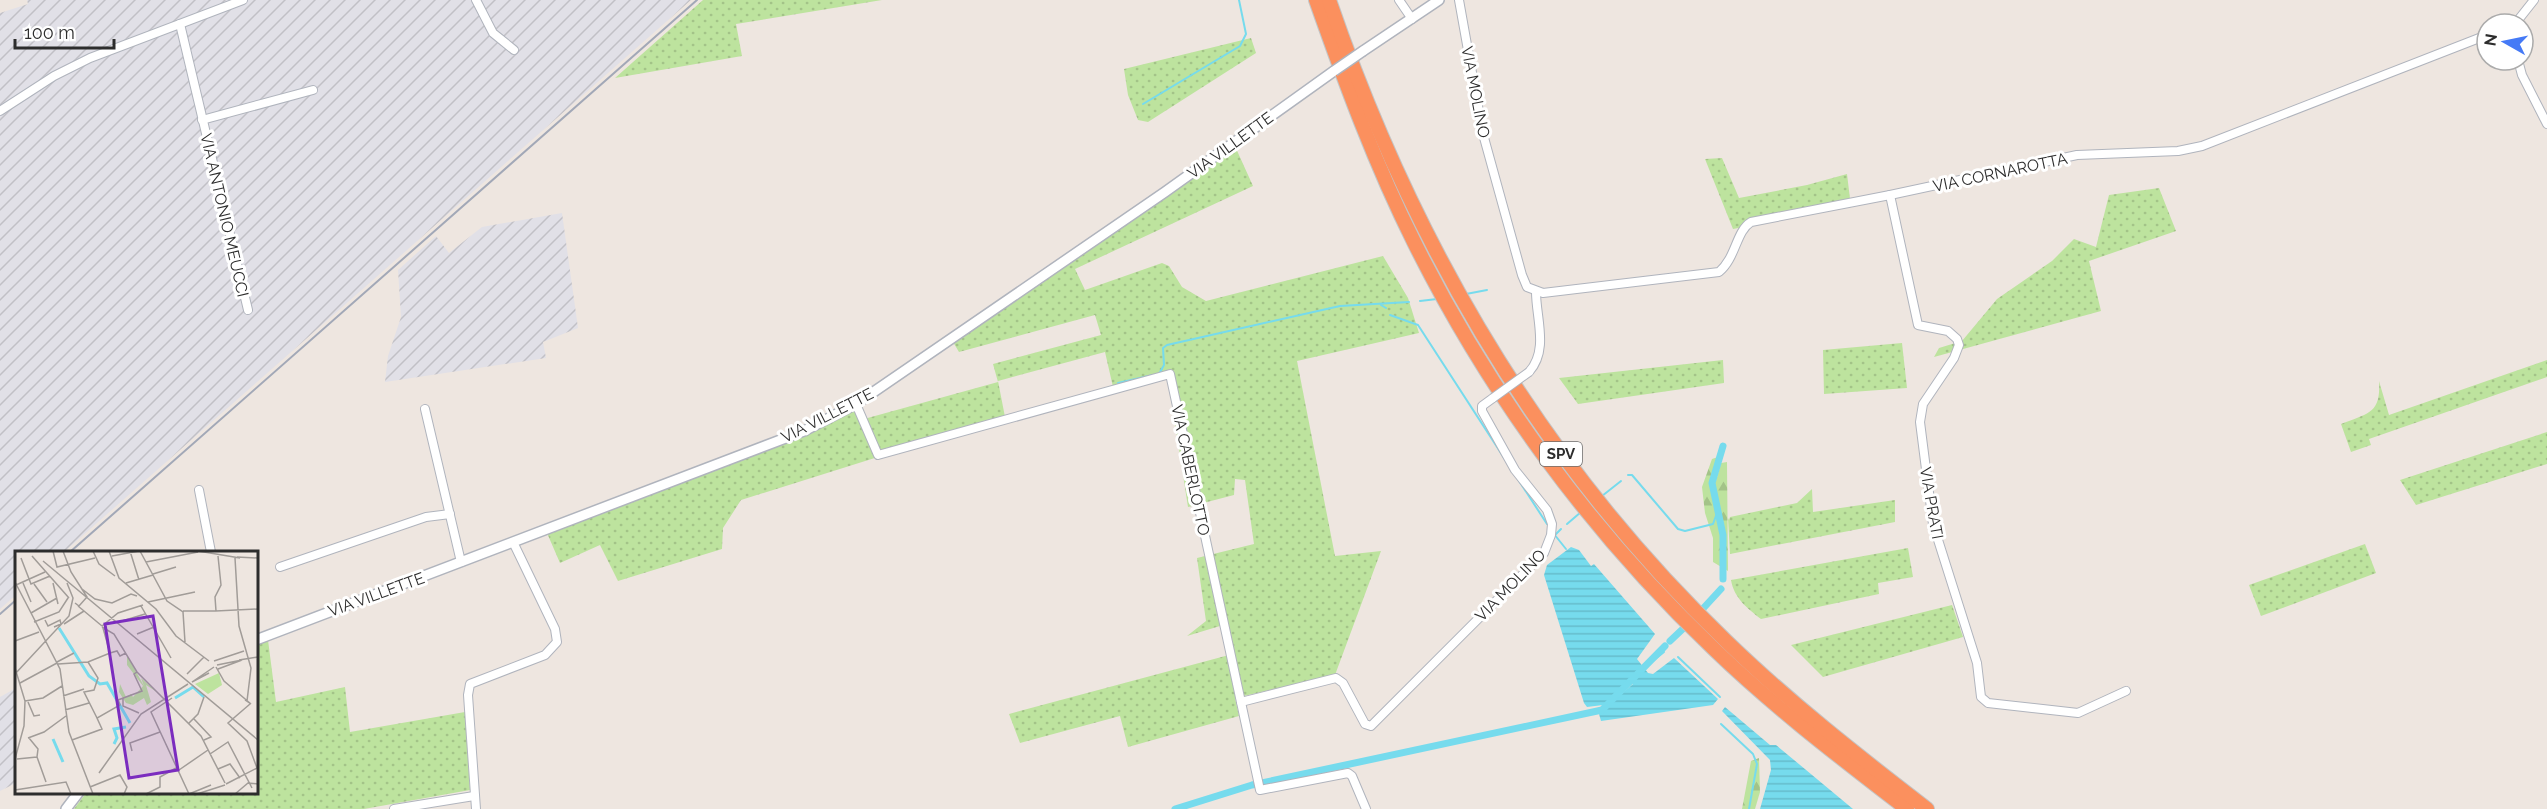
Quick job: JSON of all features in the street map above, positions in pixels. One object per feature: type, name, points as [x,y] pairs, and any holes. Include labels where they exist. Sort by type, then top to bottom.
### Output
[{"type":"highway","name":"SPV","points":[[1316,0],[1376,160],[1413,242],[1475,352],[1542,453],[1612,541],[1700,636],[1783,711],[1907,809]]},
{"type":"highway","name":"SPV","points":[[1329,0],[1383,140],[1432,247],[1486,344],[1559,451],[1636,547],[1724,640],[1808,714],[1927,809]]},
{"type":"street","points":[[0,111],[67,69],[243,0]]},
{"type":"street","points":[[476,0],[493,33],[514,50]]},
{"type":"street","points":[[1399,0],[1412,19]]},
{"type":"street","name":"VIA VILLETTE","points":[[258,639],[804,431],[856,404],[1439,0]]},
{"type":"street","name":"VIA MOLINO","points":[[1241,702],[1336,678],[1343,683],[1365,724],[1371,726],[1544,553],[1551,536],[1551,524],[1547,510],[1515,470],[1482,411],[1482,406],[1529,372],[1538,358],[1540,342],[1536,292],[1527,287],[1483,134],[1459,0]]},
{"type":"street","points":[[2524,12],[2534,0]]},
{"type":"street","name":"VIA ANTONIO MEUCCI","points":[[180,24],[248,310]]},
{"type":"street","name":"VIA CORNAROTTA","points":[[1536,292],[1712,274],[1728,263],[1744,229],[1751,222],[2077,155],[2178,151],[2202,146],[2475,40]]},
{"type":"street","points":[[2521,72],[2547,124]]},
{"type":"street","name":"VIA ANTONIO MEUCCI","points":[[202,120],[313,90]]},
{"type":"street","name":"VIA PRATI","points":[[1890,195],[1918,325],[1948,331],[1958,339],[1959,345],[1954,358],[1923,404],[1920,422],[1933,524],[1977,663],[1982,697],[1988,703],[2078,713],[2126,691]]},
{"type":"street","name":"VIA CABERLOTTO","points":[[856,404],[878,455],[1170,374],[1260,789],[1348,773],[1352,776],[1366,809]]},
{"type":"street","points":[[425,409],[461,562]]},
{"type":"street","points":[[199,490],[211,551]]},
{"type":"street","points":[[280,567],[426,517],[450,514]]},
{"type":"street","points":[[476,809],[468,695],[470,684],[545,656],[557,642],[555,629],[513,542]]},
{"type":"street","points":[[66,809],[77,794]]},
{"type":"street","points":[[394,809],[474,796]]},
{"type":"shaded area","points":[[27,0],[691,0],[65,551],[15,551],[15,596],[0,609],[0,13],[28,4]]},
{"type":"shaded area","points":[[562,213],[578,328],[543,342],[546,358],[385,382],[388,356],[401,317],[398,270],[436,236],[449,253],[482,227]]},
{"type":"shaded area","points":[[15,689],[15,784],[0,791],[0,697]]},
{"type":"green space","points":[[703,0],[882,0],[736,24],[742,56],[615,78]]},
{"type":"green space","points":[[1251,38],[1256,53],[1148,122],[1138,120],[1128,95],[1124,69]]},
{"type":"green space","points":[[1234,144],[1253,186],[1075,269],[1085,290],[1162,263],[1169,266],[1182,287],[1206,301],[1383,256],[1408,298],[1419,333],[1297,361],[1335,556],[1381,551],[1335,675],[1235,698],[1239,716],[1128,747],[1120,716],[1020,743],[1009,714],[1229,655],[1220,626],[1187,636],[1206,621],[1197,558],[1254,544],[1245,480],[1235,479],[1234,495],[1188,507],[1168,379],[1113,387],[1105,352],[998,381],[1005,417],[741,500],[723,528],[722,549],[618,581],[600,545],[560,563],[547,533],[859,405],[864,419],[998,382],[993,364],[1101,335],[1095,315],[959,352],[953,342]]},
{"type":"green space","points":[[1722,158],[1739,198],[1807,185],[1847,174],[1851,207],[1733,229],[1705,159]]},
{"type":"green space","points":[[2159,188],[2176,231],[2089,261],[2101,311],[1934,357],[1939,348],[1962,341],[1997,299],[2052,261],[2074,239],[2096,247],[2109,195]]},
{"type":"green space","points":[[1902,343],[1907,388],[1824,394],[1823,350]]},
{"type":"green space","points":[[1723,360],[1724,383],[1578,404],[1559,378]]},
{"type":"green space","points":[[2547,360],[2547,377],[2369,439],[2371,445],[2351,452],[2341,424],[2371,411],[2378,400],[2379,381],[2389,415]]},
{"type":"green space","points":[[2547,432],[2547,464],[2416,505],[2400,480]]},
{"type":"green space","points":[[1721,456],[1716,481],[1721,463],[1727,462],[1728,571],[1713,562],[1713,538],[1705,513],[1702,487],[1712,459]]},
{"type":"green space","points":[[1812,489],[1813,512],[1895,500],[1895,522],[1730,554],[1728,518],[1729,520],[1730,517],[1797,503]]},
{"type":"green space","points":[[2365,544],[2376,573],[2261,616],[2249,585]]},
{"type":"green space","points":[[1908,548],[1913,577],[1878,583],[1879,594],[1761,619],[1738,597],[1731,580]]},
{"type":"green space","points":[[1952,605],[1963,637],[1823,677],[1791,645]]},
{"type":"green space","points":[[268,640],[276,702],[345,687],[350,732],[465,712],[470,790],[364,809],[74,809],[85,794],[258,794],[258,644]]},
{"type":"green space","points":[[1759,758],[1760,792],[1755,809],[1742,809],[1751,761]]},
{"type":"water","points":[[1571,547],[1579,550],[1591,566],[1594,564],[1655,634],[1637,659],[1648,673],[1653,674],[1674,658],[1718,699],[1713,705],[1601,721],[1599,714],[1633,684],[1629,680],[1603,705],[1587,707],[1544,575],[1547,565]]},
{"type":"water","points":[[1725,707],[1770,745],[1776,745],[1853,809],[1760,809],[1771,770],[1770,760],[1722,711]]},
{"type":"waterway","points":[[1143,104],[1240,46],[1246,34],[1239,0]]},
{"type":"waterway","points":[[1466,294],[1487,290]]},
{"type":"waterway","points":[[1420,301],[1437,299]]},
{"type":"waterway","points":[[1159,374],[1164,365],[1163,348],[1167,345],[1340,306],[1409,302]]},
{"type":"waterway","points":[[1381,305],[1386,308]]},
{"type":"waterway","points":[[1390,315],[1418,325],[1547,524]]},
{"type":"waterway","points":[[1118,383],[1153,375]]},
{"type":"waterway","points":[[1723,446],[1712,483],[1723,535],[1723,579]]},
{"type":"waterway","points":[[1628,475],[1632,475],[1678,529],[1685,531],[1713,524],[1717,513]]},
{"type":"waterway","points":[[1602,496],[1621,481]]},
{"type":"waterway","points":[[1567,524],[1581,512]]},
{"type":"waterway","points":[[1555,535],[1561,529]]},
{"type":"waterway","points":[[1554,534],[1566,549]]},
{"type":"waterway","points":[[1698,614],[1721,589]]},
{"type":"waterway","points":[[1670,641],[1688,624]]},
{"type":"waterway","points":[[1175,809],[1252,785],[1602,710],[1665,646]]},
{"type":"waterway","points":[[1648,665],[1664,652]]},
{"type":"waterway","points":[[1678,657],[1720,697]]},
{"type":"waterway","points":[[1721,724],[1753,754],[1757,764],[1749,809]]},
{"type":"railway","points":[[71,551],[697,0]]},
{"type":"railway","points":[[0,614],[15,601]]}]
